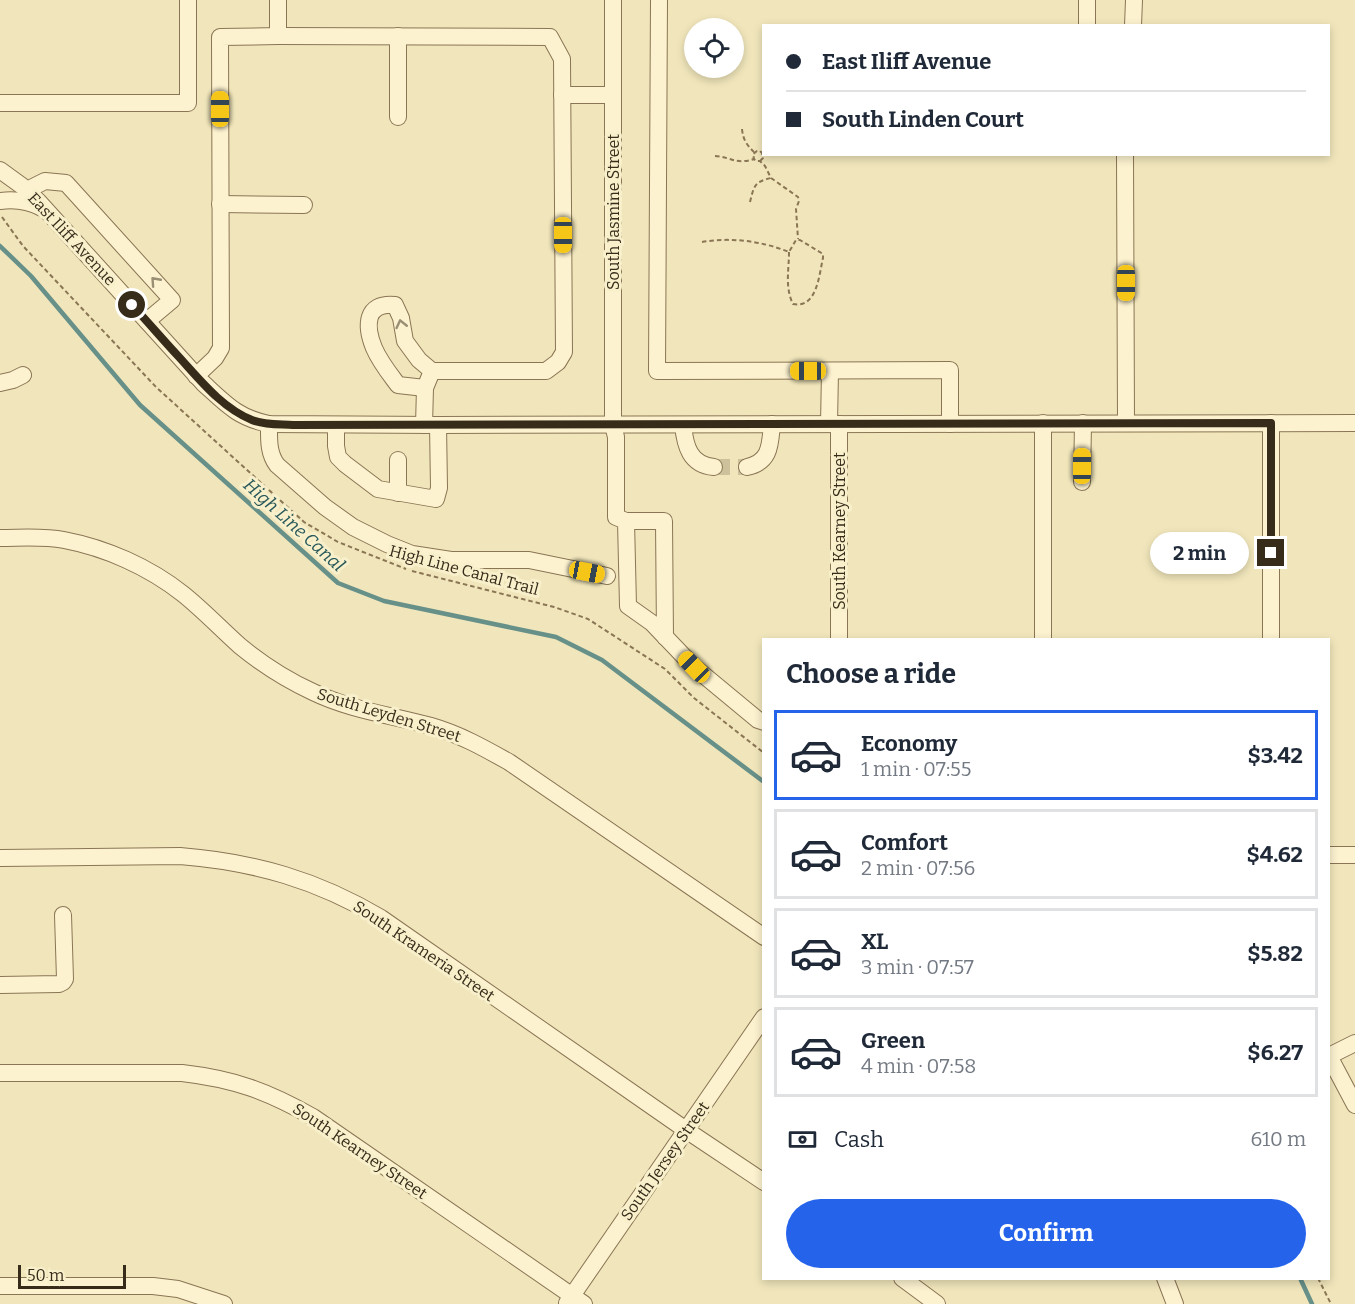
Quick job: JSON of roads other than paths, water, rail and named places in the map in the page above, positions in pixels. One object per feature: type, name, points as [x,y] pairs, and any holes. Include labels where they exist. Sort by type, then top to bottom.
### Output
[{"type":"street","points":[[0,103],[188,103],[188,0]]},
{"type":"street","points":[[278,0],[278,36]]},
{"type":"street","name":"South Jasmine Street","points":[[613,0],[613,425],[616,437],[616,517],[626,521]]},
{"type":"street","points":[[659,0],[657,371],[950,370],[950,424]]},
{"type":"street","points":[[1087,0],[1087,24]]},
{"type":"street","points":[[1134,0],[1134,24]]},
{"type":"street","points":[[398,36],[398,117]]},
{"type":"street","points":[[196,376],[215,358],[221,348],[220,37],[550,37],[562,59],[564,352],[558,362],[546,371],[432,370],[419,360],[405,341],[401,318],[395,306],[385,304],[375,309],[369,318],[369,329],[374,348],[385,367],[398,385],[425,388]]},
{"type":"street","points":[[562,95],[613,95]]},
{"type":"street","points":[[1125,156],[1126,423]]},
{"type":"street","name":"East Iliff Avenue","points":[[0,170],[27,190],[47,210],[196,376],[228,407],[255,421],[269,424],[1355,423]]},
{"type":"street","points":[[27,190],[45,181],[66,183],[172,300],[147,321]]},
{"type":"street","points":[[0,201],[23,201],[47,210]]},
{"type":"street","points":[[220,204],[304,205]]},
{"type":"street","points":[[336,425],[338,457],[378,489],[436,499],[439,488],[425,388],[432,370]]},
{"type":"street","name":"South Kearney Street","points":[[830,370],[834,424],[838,638]]},
{"type":"street","points":[[0,383],[23,375]]},
{"type":"street","points":[[1043,423],[1043,638]]},
{"type":"street","points":[[1082,482],[1083,423]]},
{"type":"street","points":[[1270,638],[1271,423]]},
{"type":"street","points":[[269,424],[272,459],[277,465],[353,527],[387,544],[412,554],[451,560],[529,560],[607,576]]},
{"type":"street","points":[[747,467],[756,465],[770,448],[772,424]]},
{"type":"street","points":[[683,425],[685,441],[690,453],[698,463],[714,467]]},
{"type":"street","points":[[398,460],[398,493]]},
{"type":"street","points":[[665,638],[664,521],[626,521],[628,606],[652,623],[665,638],[694,667],[762,721]]},
{"type":"street","name":"South Leyden Street","points":[[0,538],[63,540],[91,546],[144,568],[184,595],[241,646],[285,678],[314,693],[350,706],[433,726],[483,747],[519,768],[762,936]]},
{"type":"street","points":[[1330,855],[1355,855]]},
{"type":"street","name":"South Krameria Street","points":[[0,858],[209,858],[259,867],[307,882],[340,896],[381,918],[762,1181]]},
{"type":"street","points":[[0,985],[59,984],[63,982],[65,979],[63,915]]},
{"type":"street","name":"South Jersey Street","points":[[574,1301],[686,1130],[762,1020]]},
{"type":"street","points":[[1330,1056],[1355,1043]]},
{"type":"street","points":[[1330,1058],[1355,1105]]},
{"type":"street","name":"South Kearney Street","points":[[0,1073],[182,1073],[224,1080],[257,1089],[284,1100],[313,1117],[574,1301]]},
{"type":"street","points":[[905,1280],[937,1304]]},
{"type":"street","points":[[1166,1280],[1175,1304]]},
{"type":"street","points":[[0,1286],[153,1286],[178,1289],[195,1299],[224,1304]]},
{"type":"waterway","name":"High Line Canal","points":[[0,246],[31,276],[140,405],[338,583],[384,601],[556,637],[602,660],[762,780]]},
{"type":"waterway","name":"High Line Canal","points":[[1301,1280],[1312,1304]]},
{"type":"tunnel","points":[[714,467],[747,467]]}]
